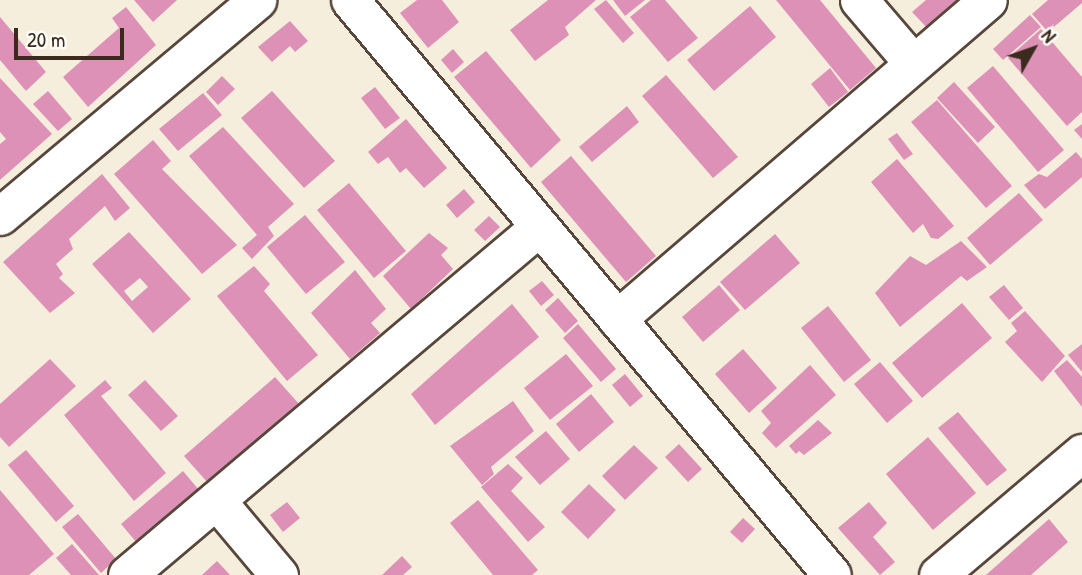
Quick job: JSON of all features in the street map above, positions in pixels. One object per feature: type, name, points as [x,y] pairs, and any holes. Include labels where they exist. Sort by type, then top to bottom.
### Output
[{"type":"street","points":[[0,216],[257,0]]},
{"type":"street","points":[[350,0],[832,575]]},
{"type":"street","points":[[859,0],[913,63]]},
{"type":"street","points":[[617,319],[988,0]]},
{"type":"street","points":[[127,575],[539,228]]},
{"type":"street","points":[[937,575],[1082,453]]},
{"type":"street","points":[[216,500],[279,575]]},
{"type":"building","points":[[134,0],[177,0],[153,22]]},
{"type":"building","points":[[417,0],[442,0],[459,22],[428,48],[400,13]]},
{"type":"building","points":[[548,0],[596,0],[565,27],[569,35],[535,61],[510,30]]},
{"type":"building","points":[[606,0],[634,33],[623,43],[594,9]]},
{"type":"building","points":[[613,0],[645,0],[625,16]]},
{"type":"building","points":[[651,0],[665,0],[698,38],[668,62],[630,17]]},
{"type":"building","points":[[776,0],[820,0],[876,68],[850,90]]},
{"type":"building","points":[[926,0],[963,0],[929,30],[912,12]]},
{"type":"building","points":[[1048,0],[1082,0],[1082,3],[1048,32],[1032,14]]},
{"type":"building","points":[[750,6],[776,37],[714,91],[687,60]]},
{"type":"building","points":[[126,7],[156,45],[88,107],[63,77],[119,28],[112,18]]},
{"type":"building","points":[[1030,15],[1041,27],[1003,60],[993,49]]},
{"type":"building","points":[[0,17],[46,72],[26,91],[0,60]]},
{"type":"building","points":[[290,21],[308,41],[295,52],[290,46],[272,62],[258,47]]},
{"type":"building","points":[[1041,29],[1082,77],[1082,112],[1067,126],[1008,58]]},
{"type":"building","points":[[453,49],[464,62],[452,73],[441,60]]},
{"type":"building","points":[[486,51],[561,140],[531,168],[454,77]]},
{"type":"building","points":[[993,66],[1064,150],[1038,172],[967,88]]},
{"type":"building","points":[[830,68],[848,92],[829,107],[811,84]]},
{"type":"building","points":[[666,75],[738,157],[713,178],[642,96]]},
{"type":"building","points":[[222,76],[235,89],[218,105],[206,92]]},
{"type":"building","points":[[0,78],[52,134],[0,180],[0,144],[6,139],[0,132]]},
{"type":"building","points":[[954,82],[995,127],[978,143],[937,98]]},
{"type":"building","points":[[375,87],[400,118],[385,129],[361,98]]},
{"type":"building","points":[[48,91],[72,119],[58,131],[33,104]]},
{"type":"building","points":[[272,91],[335,161],[304,188],[241,118]]},
{"type":"building","points":[[203,93],[222,115],[178,151],[159,129]]},
{"type":"building","points":[[937,100],[1012,186],[986,208],[911,122]]},
{"type":"building","points":[[627,106],[639,122],[592,162],[579,147]]},
{"type":"building","points":[[406,119],[447,168],[424,188],[406,168],[400,173],[388,157],[378,164],[368,152]]},
{"type":"building","points":[[1082,124],[1082,139],[1074,130]]},
{"type":"building","points":[[223,127],[294,204],[268,227],[274,236],[252,259],[242,248],[257,235],[189,156]]},
{"type":"building","points":[[897,133],[913,154],[904,160],[888,139]]},
{"type":"building","points":[[153,140],[171,161],[162,169],[237,245],[202,274],[114,174]]},
{"type":"building","points":[[1076,152],[1082,159],[1082,177],[1045,209],[1024,185],[1039,174],[1047,177]]},
{"type":"building","points":[[571,156],[656,256],[626,282],[541,182]]},
{"type":"building","points":[[897,159],[954,226],[938,239],[931,238],[923,224],[913,233],[871,182]]},
{"type":"building","points":[[102,174],[130,208],[115,221],[105,206],[69,239],[73,249],[56,264],[63,274],[59,278],[75,293],[50,313],[3,262]]},
{"type":"building","points":[[349,183],[406,251],[374,278],[317,210]]},
{"type":"building","points":[[464,189],[475,202],[457,218],[446,205]]},
{"type":"building","points":[[1019,193],[1043,220],[990,265],[967,238]]},
{"type":"building","points":[[305,215],[345,262],[306,294],[267,247]]},
{"type":"building","points":[[489,216],[500,227],[485,241],[474,230]]},
{"type":"building","points":[[129,232],[191,299],[153,333],[92,264]],"holes":[[[140,278],[148,287],[132,301],[124,291]]]},
{"type":"building","points":[[429,233],[448,248],[441,255],[453,269],[411,309],[383,276]]},
{"type":"building","points":[[775,234],[800,263],[745,310],[720,282]]},
{"type":"building","points":[[961,241],[987,267],[967,281],[961,276],[900,327],[875,293],[910,256],[926,265]]},
{"type":"building","points":[[254,266],[270,284],[264,291],[318,355],[287,381],[217,296]]},
{"type":"building","points":[[355,270],[386,309],[371,323],[380,333],[350,359],[311,313]]},
{"type":"building","points":[[542,281],[554,295],[541,306],[529,291]]},
{"type":"building","points":[[719,285],[740,310],[703,342],[682,317]]},
{"type":"building","points":[[1004,285],[1023,308],[1009,320],[989,297]]},
{"type":"building","points":[[558,298],[578,321],[565,333],[545,310]]},
{"type":"building","points":[[962,303],[992,338],[922,398],[892,363]]},
{"type":"building","points":[[512,304],[539,337],[435,425],[411,394]]},
{"type":"building","points":[[828,306],[871,360],[844,382],[801,328]]},
{"type":"building","points":[[1025,311],[1065,356],[1042,382],[1005,342],[1017,331],[1011,323]]},
{"type":"building","points":[[578,324],[616,369],[601,382],[563,338]]},
{"type":"building","points":[[1082,344],[1082,372],[1068,355]]},
{"type":"building","points":[[743,349],[777,388],[749,413],[715,374]]},
{"type":"building","points":[[566,354],[593,386],[550,420],[524,388]]},
{"type":"building","points":[[50,359],[76,386],[9,447],[0,437],[0,404]]},
{"type":"building","points":[[1067,360],[1082,377],[1082,407],[1054,371]]},
{"type":"building","points":[[880,362],[913,401],[887,423],[854,384]]},
{"type":"building","points":[[810,365],[836,395],[776,448],[762,433],[771,423],[761,411]]},
{"type":"building","points":[[625,374],[643,396],[630,407],[612,385]]},
{"type":"building","points":[[275,377],[299,404],[208,483],[184,456]]},
{"type":"building","points":[[105,380],[112,388],[101,396],[166,473],[134,501],[64,415]]},
{"type":"building","points":[[145,380],[178,416],[161,431],[128,395]]},
{"type":"building","points":[[591,394],[614,422],[579,452],[556,424]]},
{"type":"building","points":[[513,401],[534,431],[491,467],[494,474],[482,485],[450,446]]},
{"type":"building","points":[[958,412],[1007,470],[987,486],[938,428]]},
{"type":"building","points":[[818,420],[832,433],[804,455],[799,451],[796,454],[789,446]]},
{"type":"building","points":[[546,431],[570,459],[540,485],[515,457]]},
{"type":"building","points":[[928,437],[976,493],[933,530],[886,474]]},
{"type":"building","points":[[679,444],[702,469],[688,482],[665,457]]},
{"type":"building","points":[[634,445],[658,468],[625,500],[602,476]]},
{"type":"building","points":[[26,450],[74,506],[56,522],[8,465]]},
{"type":"building","points":[[508,464],[523,478],[511,491],[545,527],[528,542],[481,487]]},
{"type":"building","points":[[183,471],[199,490],[137,543],[121,524]]},
{"type":"building","points":[[589,484],[616,510],[588,539],[561,512]]},
{"type":"building","points":[[0,490],[54,554],[29,575],[0,575]]},
{"type":"building","points":[[478,500],[538,570],[532,575],[493,575],[450,523]]},
{"type":"building","points":[[287,502],[300,518],[283,532],[270,515]]},
{"type":"building","points":[[869,502],[887,523],[873,537],[895,562],[880,575],[838,528]]},
{"type":"building","points":[[78,514],[116,559],[101,573],[62,527]]},
{"type":"building","points":[[743,518],[755,529],[742,543],[730,532]]},
{"type":"building","points":[[1049,519],[1068,542],[1031,575],[986,575]]},
{"type":"building","points":[[72,544],[99,575],[71,575],[56,558]]},
{"type":"building","points":[[402,556],[412,567],[403,575],[382,575]]},
{"type":"building","points":[[217,561],[230,575],[202,575]]}]
